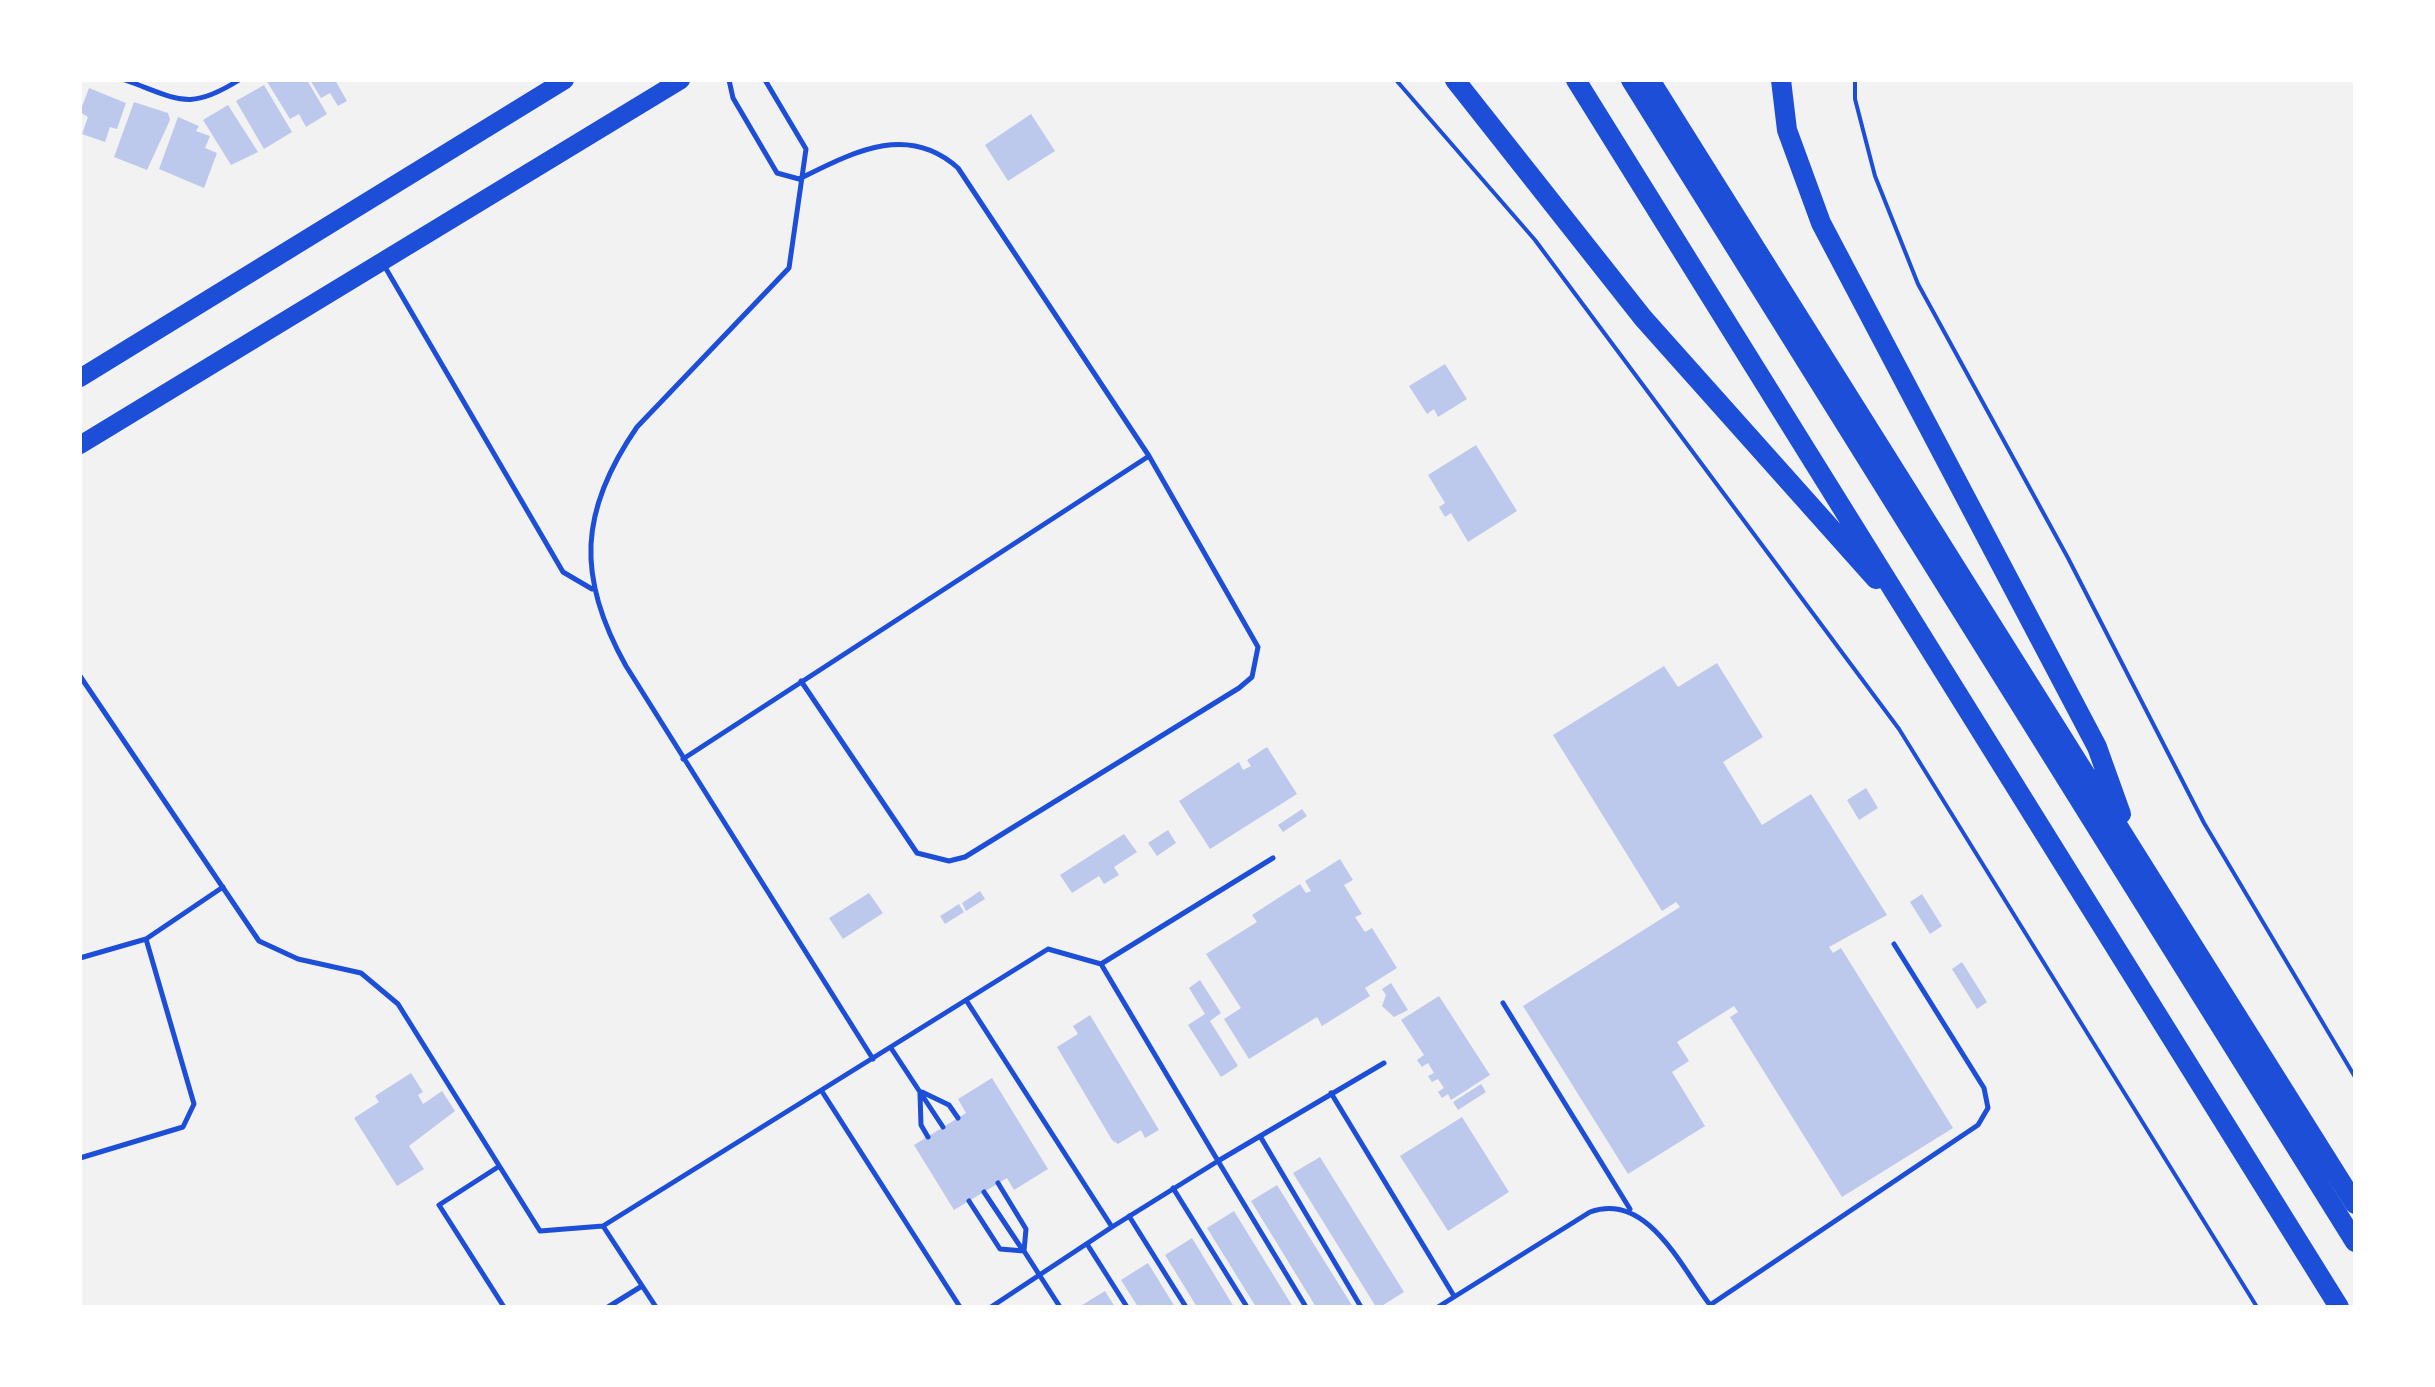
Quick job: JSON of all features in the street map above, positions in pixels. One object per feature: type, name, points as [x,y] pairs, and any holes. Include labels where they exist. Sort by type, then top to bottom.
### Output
[{"type":"highway","points":[[1454,80],[1643,318],[1912,620]]},
{"type":"highway","points":[[1576,80],[2338,1307]]},
{"type":"highway","points":[[1631,80],[2355,1242]]},
{"type":"highway","points":[[1650,80],[2355,1204]]},
{"type":"highway","points":[[1780,80],[1787,130],[1820,223],[2097,747],[2136,852]]},
{"type":"main road","points":[[80,378],[565,80]]},
{"type":"main road","points":[[80,445],[681,80]]},
{"type":"lane","points":[[126,80],[195,101],[208,100],[239,80]]},
{"type":"lane","points":[[729,80],[733,98],[776,173],[799,179],[882,143],[916,144],[947,158],[986,208],[1148,456],[1258,647],[1256,665],[1239,688],[965,857],[930,858],[917,853],[802,682]]},
{"type":"lane","points":[[765,80],[806,148],[790,268],[637,427],[605,481],[590,540],[592,588],[603,625],[873,1059]]},
{"type":"lane","points":[[381,260],[563,572],[592,588]]},
{"type":"lane","points":[[683,758],[1148,456]]},
{"type":"lane","points":[[80,676],[258,941],[298,959],[361,974],[398,1004],[540,1230],[603,1226],[822,1093],[1048,948],[1101,964],[1306,1307]]},
{"type":"lane","points":[[1101,964],[1273,858]]},
{"type":"lane","points":[[80,958],[146,938],[222,887]]},
{"type":"lane","points":[[80,1158],[184,1127],[194,1104],[146,938]]},
{"type":"lane","points":[[1503,1004],[1630,1209],[1646,1221],[1710,1306],[1984,1118],[1984,1088],[1894,944]]},
{"type":"lane","points":[[966,1000],[1112,1228]]},
{"type":"lane","points":[[890,1048],[944,1127]]},
{"type":"lane","points":[[991,1307],[1173,1188],[1384,1063]]},
{"type":"lane","points":[[920,1091],[949,1104],[958,1118]]},
{"type":"lane","points":[[920,1091],[920,1125],[928,1137]]},
{"type":"lane","points":[[822,1093],[960,1307]]},
{"type":"lane","points":[[1331,1093],[1454,1297]]},
{"type":"lane","points":[[1260,1136],[1361,1307]]},
{"type":"lane","points":[[498,1167],[439,1205],[504,1307]]},
{"type":"lane","points":[[998,1183],[1026,1229],[1024,1251]]},
{"type":"lane","points":[[1173,1188],[1246,1307]]},
{"type":"lane","points":[[984,1192],[1060,1307]]},
{"type":"lane","points":[[969,1201],[1000,1249],[1024,1251]]},
{"type":"lane","points":[[1438,1307],[1590,1212],[1610,1206],[1630,1209]]},
{"type":"lane","points":[[1130,1216],[1186,1307]]},
{"type":"lane","points":[[603,1226],[656,1307]]},
{"type":"lane","points":[[1087,1244],[1126,1307]]},
{"type":"lane","points":[[608,1307],[642,1286]]},
{"type":"path","points":[[1396,80],[1534,240],[1899,729],[2257,1307]]},
{"type":"path","points":[[1855,80],[1855,99],[1875,176],[1918,284],[2068,558],[2204,823],[2355,1077]]},
{"type":"building","points":[[266,80],[307,80],[327,114],[306,127],[299,114],[290,119]]},
{"type":"building","points":[[310,80],[335,80],[347,101],[338,106],[330,93],[321,98]]},
{"type":"building","points":[[264,85],[292,132],[264,149],[236,101]]},
{"type":"building","points":[[89,88],[126,103],[117,129],[110,127],[105,142],[82,134],[88,117],[80,112]]},
{"type":"building","points":[[134,102],[168,113],[170,120],[147,170],[114,157]]},
{"type":"building","points":[[228,105],[258,152],[231,165],[203,120]]},
{"type":"building","points":[[1031,114],[1055,151],[1008,181],[985,145]]},
{"type":"building","points":[[178,117],[210,136],[205,148],[217,153],[204,188],[159,169]]},
{"type":"building","points":[[1445,364],[1467,399],[1438,417],[1434,409],[1427,414],[1409,386]]},
{"type":"building","points":[[1476,445],[1517,511],[1468,542],[1451,513],[1445,517],[1439,507],[1445,503],[1428,475]]},
{"type":"building","points":[[1717,663],[1763,737],[1723,762],[1762,825],[1811,794],[1887,915],[1829,947],[1833,953],[1841,948],[1953,1128],[1842,1197],[1730,1017],[1738,1012],[1734,1006],[1677,1042],[1689,1061],[1672,1072],[1705,1126],[1628,1174],[1523,1006],[1680,907],[1676,902],[1662,911],[1553,735],[1664,666],[1678,687]]},
{"type":"building","points":[[1267,747],[1297,794],[1210,849],[1179,801],[1239,762],[1243,770],[1251,766],[1247,760]]},
{"type":"building","points":[[1866,788],[1878,808],[1859,820],[1847,800]]},
{"type":"building","points":[[1302,809],[1307,816],[1283,832],[1278,825]]},
{"type":"building","points":[[1168,830],[1176,843],[1157,856],[1148,843]]},
{"type":"building","points":[[1124,834],[1137,852],[1114,867],[1119,875],[1104,884],[1099,876],[1072,893],[1060,875]]},
{"type":"building","points":[[1340,859],[1353,880],[1344,885],[1362,914],[1355,917],[1365,932],[1372,928],[1397,968],[1365,988],[1370,996],[1322,1026],[1317,1017],[1249,1059],[1224,1019],[1241,1008],[1206,954],[1257,922],[1252,915],[1300,884],[1306,893],[1311,891],[1305,881]]},
{"type":"building","points":[[980,891],[985,899],[966,911],[962,903]]},
{"type":"building","points":[[869,893],[883,913],[843,939],[829,918]]},
{"type":"building","points":[[1922,894],[1942,926],[1930,934],[1910,902]]},
{"type":"building","points":[[959,904],[964,912],[945,924],[940,916]]},
{"type":"building","points":[[1962,962],[1987,1002],[1977,1009],[1952,969]]},
{"type":"building","points":[[1200,980],[1221,1013],[1210,1021],[1238,1066],[1221,1077],[1188,1025],[1205,1014],[1189,988]]},
{"type":"building","points":[[1391,983],[1408,1010],[1394,1017],[1382,1006],[1386,995],[1382,989]]},
{"type":"building","points":[[1439,996],[1490,1075],[1451,1100],[1448,1094],[1442,1098],[1438,1092],[1444,1088],[1438,1079],[1432,1082],[1428,1076],[1434,1073],[1428,1063],[1422,1067],[1417,1060],[1424,1055],[1401,1020]]},
{"type":"building","points":[[1090,1015],[1159,1130],[1145,1138],[1141,1130],[1118,1144],[1112,1140],[1057,1047],[1078,1034],[1073,1026]]},
{"type":"building","points":[[411,1073],[423,1092],[418,1095],[423,1104],[442,1091],[455,1111],[409,1146],[424,1169],[397,1186],[354,1118],[379,1102],[375,1096]]},
{"type":"building","points":[[992,1078],[1048,1169],[1014,1190],[1007,1178],[954,1210],[914,1145],[966,1113],[958,1099]]},
{"type":"building","points":[[1481,1084],[1486,1092],[1458,1110],[1453,1102]]},
{"type":"building","points":[[1462,1117],[1509,1192],[1448,1231],[1400,1156]]},
{"type":"building","points":[[1320,1157],[1404,1292],[1380,1307],[1376,1307],[1293,1173]]},
{"type":"building","points":[[1277,1185],[1353,1307],[1316,1307],[1251,1201]]},
{"type":"building","points":[[1234,1211],[1293,1307],[1256,1307],[1207,1228]]},
{"type":"building","points":[[1192,1238],[1234,1307],[1197,1307],[1165,1255]]},
{"type":"building","points":[[1148,1263],[1175,1307],[1138,1307],[1121,1280]]},
{"type":"building","points":[[1105,1291],[1115,1307],[1079,1307]]}]
